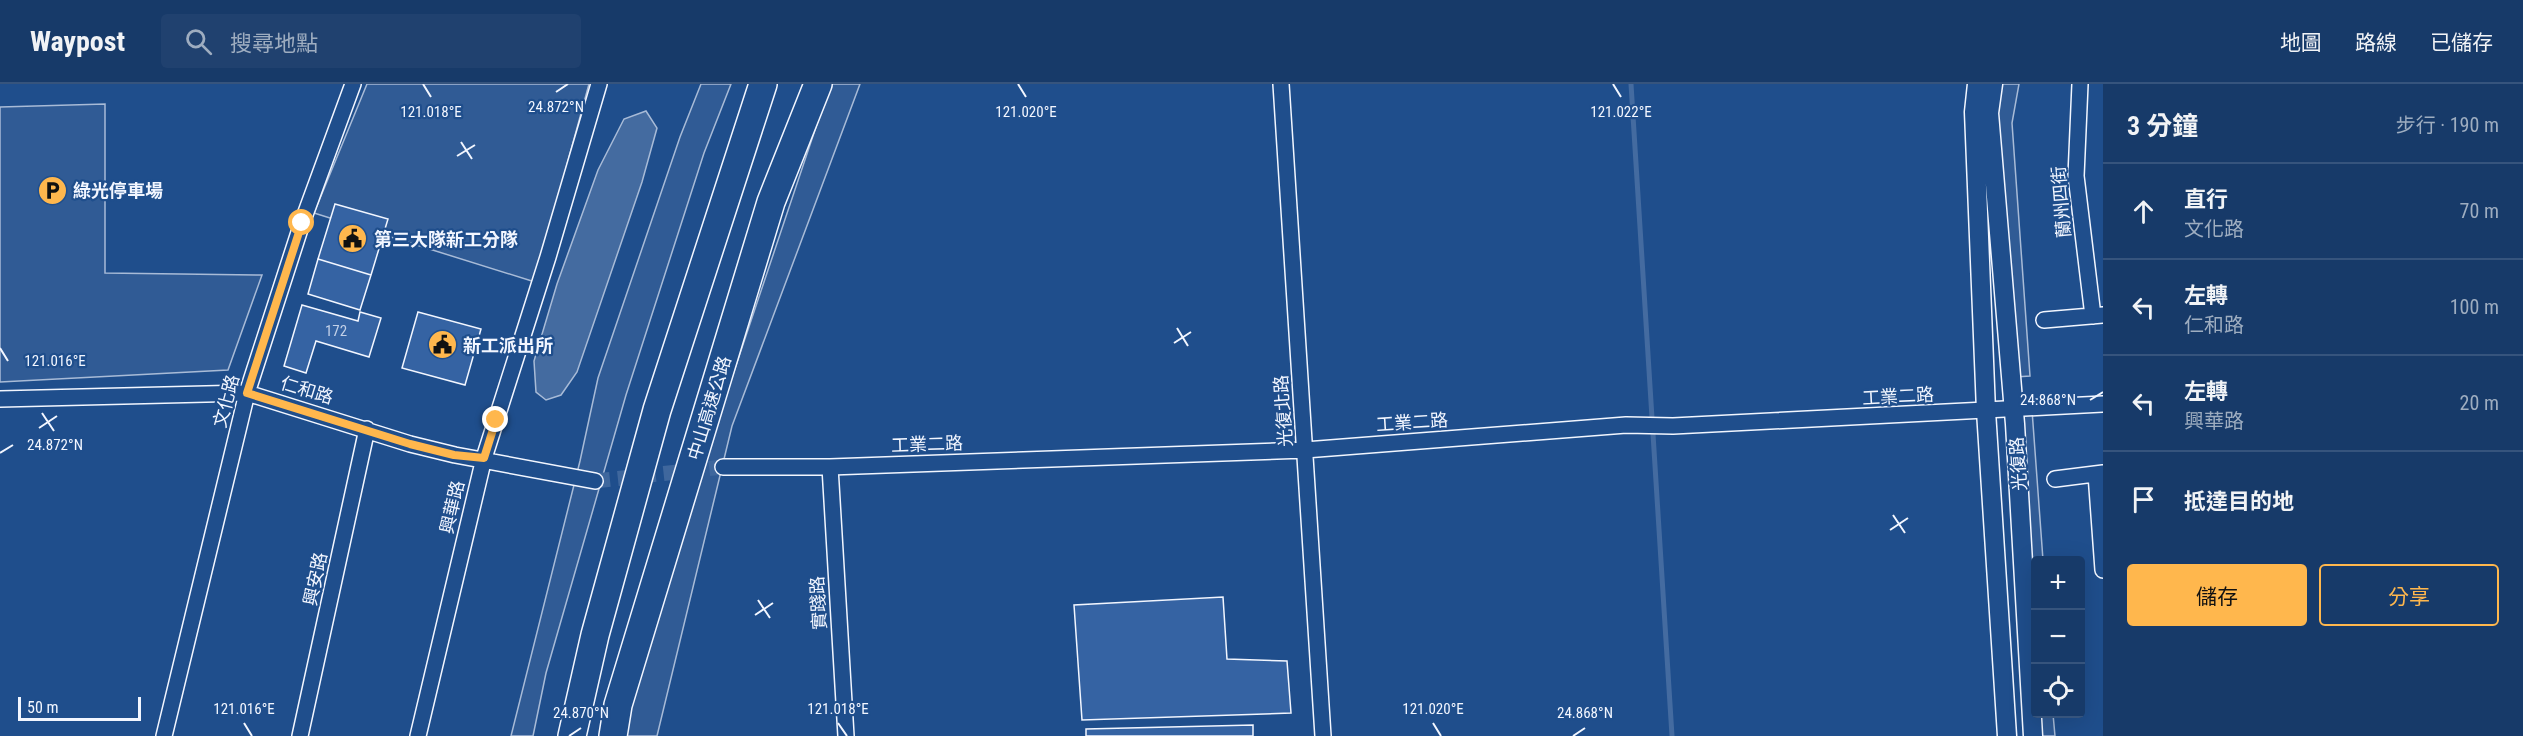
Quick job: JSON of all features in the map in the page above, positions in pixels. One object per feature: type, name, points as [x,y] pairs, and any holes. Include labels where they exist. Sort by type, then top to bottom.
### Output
[{"type":"highway","points":[[572,736],[595,635],[657,410],[763,84]]},
{"type":"highway","name":"中山高速公路","points":[[613,736],[618,705],[771,202],[818,84]]},
{"type":"street","name":"文化路","points":[[164,736],[247,393],[302,223],[353,84]]},
{"type":"street","name":"興華路","points":[[418,736],[484,458],[548,257],[599,84]]},
{"type":"street","name":"光復北路","points":[[1281,84],[1323,736]]},
{"type":"street","name":"光復路","points":[[1977,84],[1974,112],[1986,411],[2007,736]]},
{"type":"street","name":"光復路","points":[[1993,84],[1989,113],[2014,409],[2033,736]]},
{"type":"street","name":"蘭州四街","points":[[2080,84],[2076,176],[2098,315]]},
{"type":"street","points":[[2044,320],[2098,315]]},
{"type":"street","name":"仁和路","points":[[0,399],[247,393],[443,452],[595,481]]},
{"type":"street","name":"工業二路","points":[[723,467],[830,467],[1305,450],[1626,425],[1673,426],[2103,404]]},
{"type":"street","name":"興安路","points":[[300,736],[367,429]]},
{"type":"street","name":"實踐路","points":[[830,467],[846,736]]},
{"type":"street","points":[[2055,479],[2100,474],[2103,570]]},
{"type":"shaded area","points":[[367,84],[589,84],[535,282],[314,213]]},
{"type":"shaded area","points":[[701,84],[731,84],[704,153],[626,395],[546,673],[533,736],[511,736],[580,461],[598,378],[680,137]]},
{"type":"shaded area","points":[[832,84],[860,84],[732,426],[657,736],[623,736],[708,449]]},
{"type":"shaded area","points":[[1996,84],[2019,84],[2012,123],[2030,376],[2015,377]]},
{"type":"shaded area","name":"綠光停車場","points":[[105,104],[105,273],[262,275],[228,370],[0,382],[0,107]]},
{"type":"shaded area","points":[[646,111],[657,128],[642,182],[577,372],[561,395],[546,400],[536,392],[534,361],[557,284],[598,170],[624,119]]},
{"type":"shaded area","points":[[2017,410],[2032,410],[2043,556],[2031,556],[2031,638]]},
{"type":"shaded area","points":[[2036,718],[2053,718],[2055,736],[2037,736]]},
{"type":"building","name":"第三大隊新工分隊","points":[[335,204],[388,219],[371,275],[318,259]]},
{"type":"building","points":[[318,259],[371,275],[360,310],[308,294]]},
{"type":"building","points":[[302,305],[358,321],[360,312],[381,318],[369,357],[316,341],[306,373],[284,366]]},
{"type":"building","name":"新工派出所","points":[[418,312],[481,329],[465,385],[402,368]]},
{"type":"building","points":[[1223,597],[1227,659],[1287,661],[1291,713],[1082,720],[1074,605]]},
{"type":"building","points":[[1253,725],[1253,736],[1086,736],[1086,729]]},
{"type":"waterway","points":[[1631,84],[1672,736]]},
{"type":"tunnel","points":[[595,481],[723,467]]},
{"type":"place","name":"綠光停車場","points":[[52,190]]},
{"type":"place","name":"第三大隊新工分隊","points":[[353,239]]},
{"type":"place","name":"新工派出所","points":[[442,345]]},
{"type":"route","points":[[302,223],[247,393],[410,444],[454,455],[484,458],[496,420]]}]
